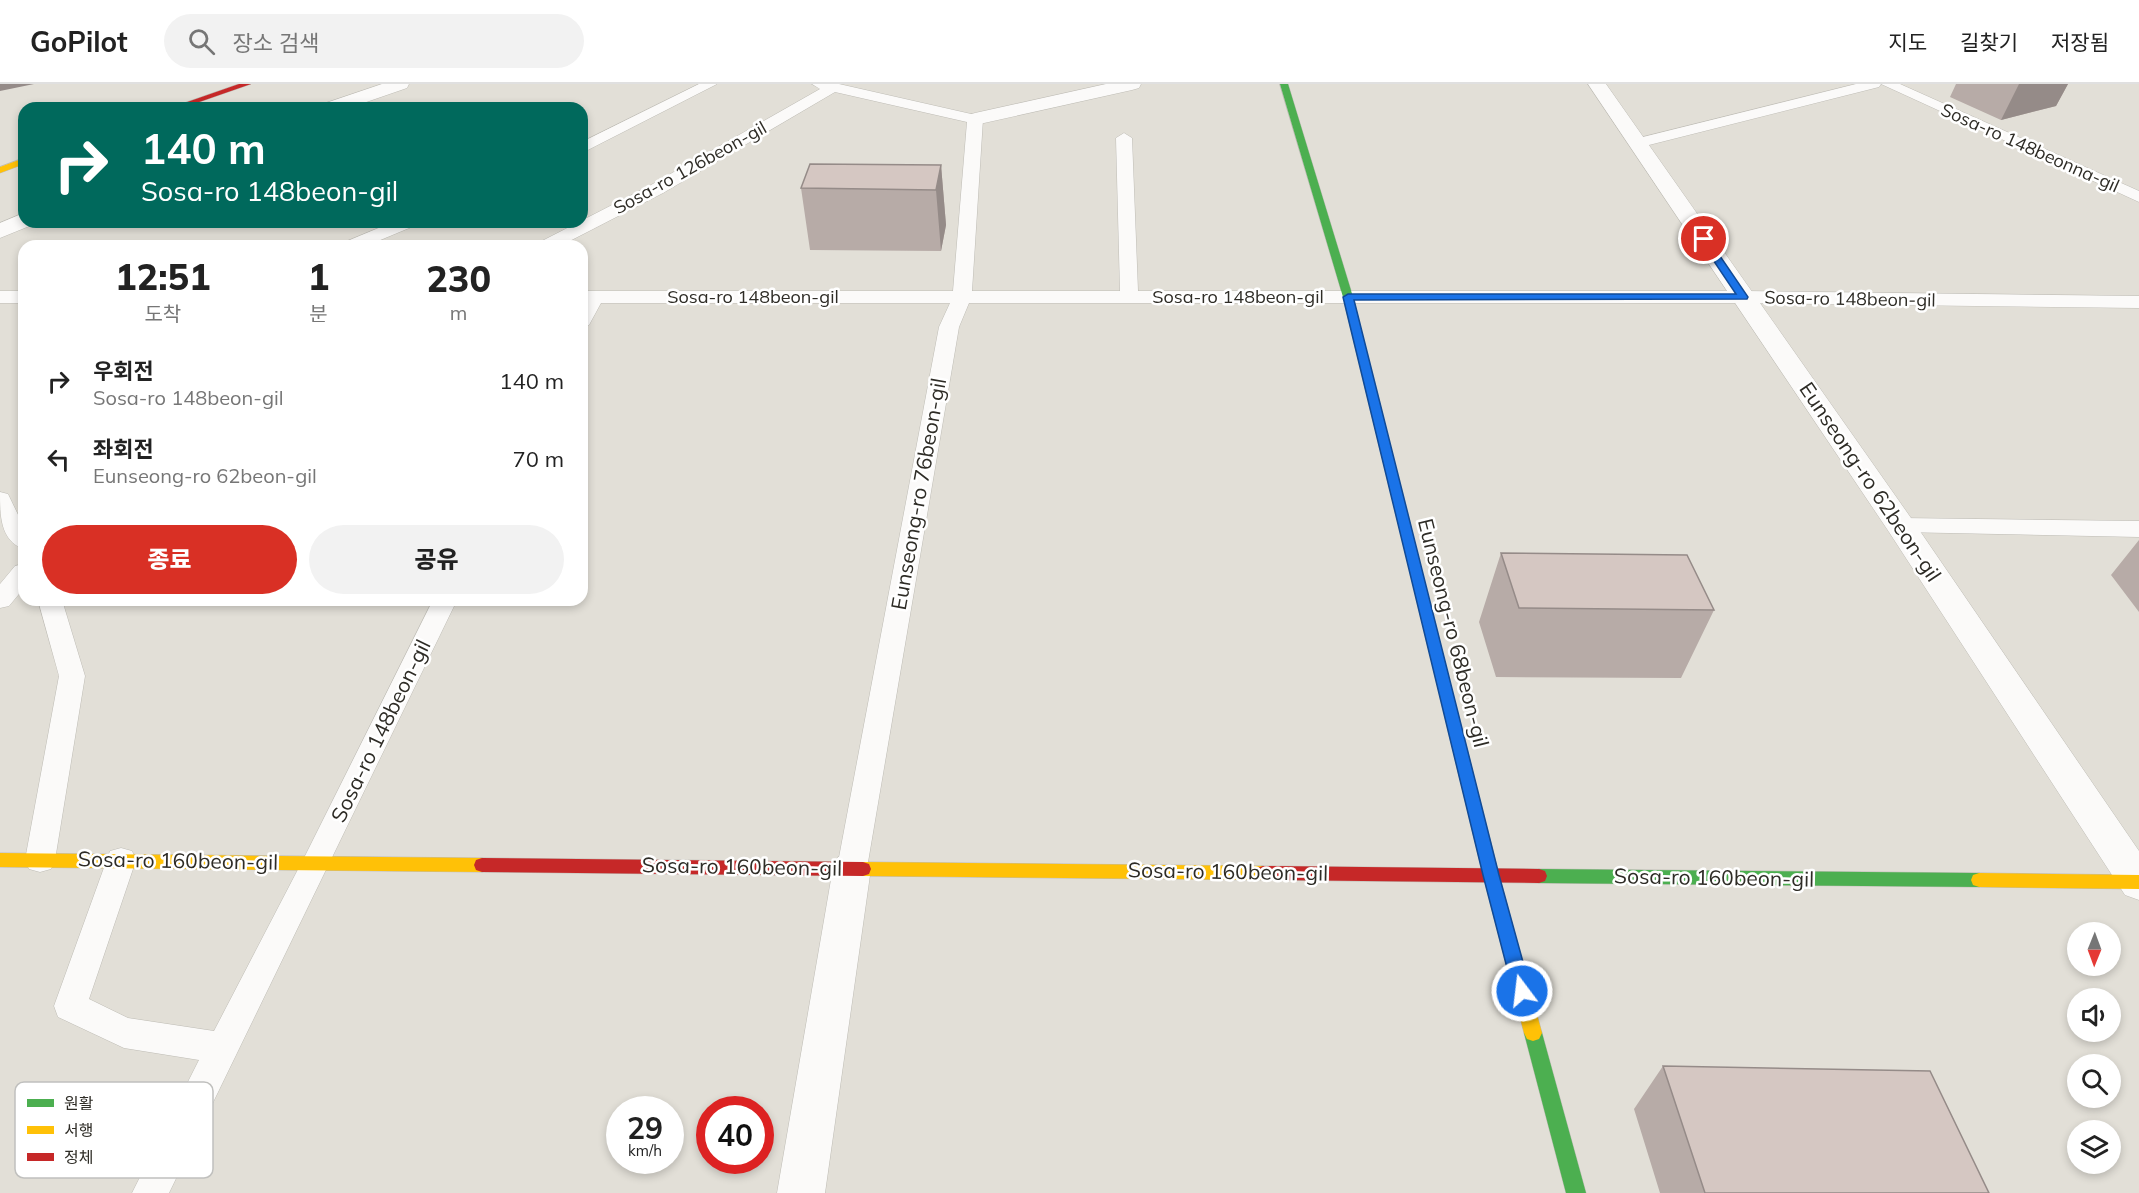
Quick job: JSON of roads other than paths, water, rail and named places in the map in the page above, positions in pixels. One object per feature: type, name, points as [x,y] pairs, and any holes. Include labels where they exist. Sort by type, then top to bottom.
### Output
[{"type":"street","points":[[192,102],[247,84]]},
{"type":"street","points":[[348,102],[400,84]]},
{"type":"street","name":"Sosa-ro 126beon-gil","points":[[975,119],[1132,84]]},
{"type":"street","name":"Eunseong-ro 68beon-gil","points":[[1284,84],[1348,297],[1491,875],[1576,1193]]},
{"type":"street","name":"Eunseong-ro 62beon-gil","points":[[1597,84],[1900,525],[2139,883]]},
{"type":"street","points":[[0,170],[18,163]]},
{"type":"street","points":[[0,231],[18,223]]},
{"type":"street","name":"Sosa-ro 160beon-gil","points":[[0,860],[2139,883]]},
{"type":"street","points":[[801,1193],[852,868]]},
{"type":"lane","points":[[588,145],[710,84]]},
{"type":"lane","points":[[1637,143],[1874,84]]},
{"type":"lane","name":"Sosa-ro 148beonna-gil","points":[[1887,84],[2139,197]]},
{"type":"lane","name":"Sosa-ro 126beon-gil","points":[[588,224],[657,189],[826,86],[975,119]]},
{"type":"lane","name":"Eunseong-ro 76beon-gil","points":[[852,868],[949,327],[962,297],[975,119]]},
{"type":"lane","name":"Sosa-ro 148beon-gil","points":[[1124,138],[1129,297]]},
{"type":"lane","points":[[365,240],[394,228]]},
{"type":"lane","name":"Sosa-ro 126beon-gil","points":[[558,240],[581,228]]},
{"type":"lane","points":[[0,297],[18,297]]},
{"type":"lane","name":"Sosa-ro 148beon-gil","points":[[588,297],[1743,297],[2139,303]]},
{"type":"lane","points":[[0,499],[18,535]]},
{"type":"lane","points":[[1900,525],[2139,530]]},
{"type":"lane","points":[[0,600],[18,580]]},
{"type":"lane","points":[[40,860],[72,676],[52,606]]},
{"type":"lane","name":"Sosa-ro 148beon-gil","points":[[317,862],[442,606]]},
{"type":"lane","points":[[121,860],[70,1006],[124,1033],[223,1048]]},
{"type":"lane","name":"Sosa-ro 160beon-gil","points":[[206,1082],[317,862]]},
{"type":"lane","name":"Sosa-ro 160beon-gil","points":[[150,1193],[158,1178]]}]
